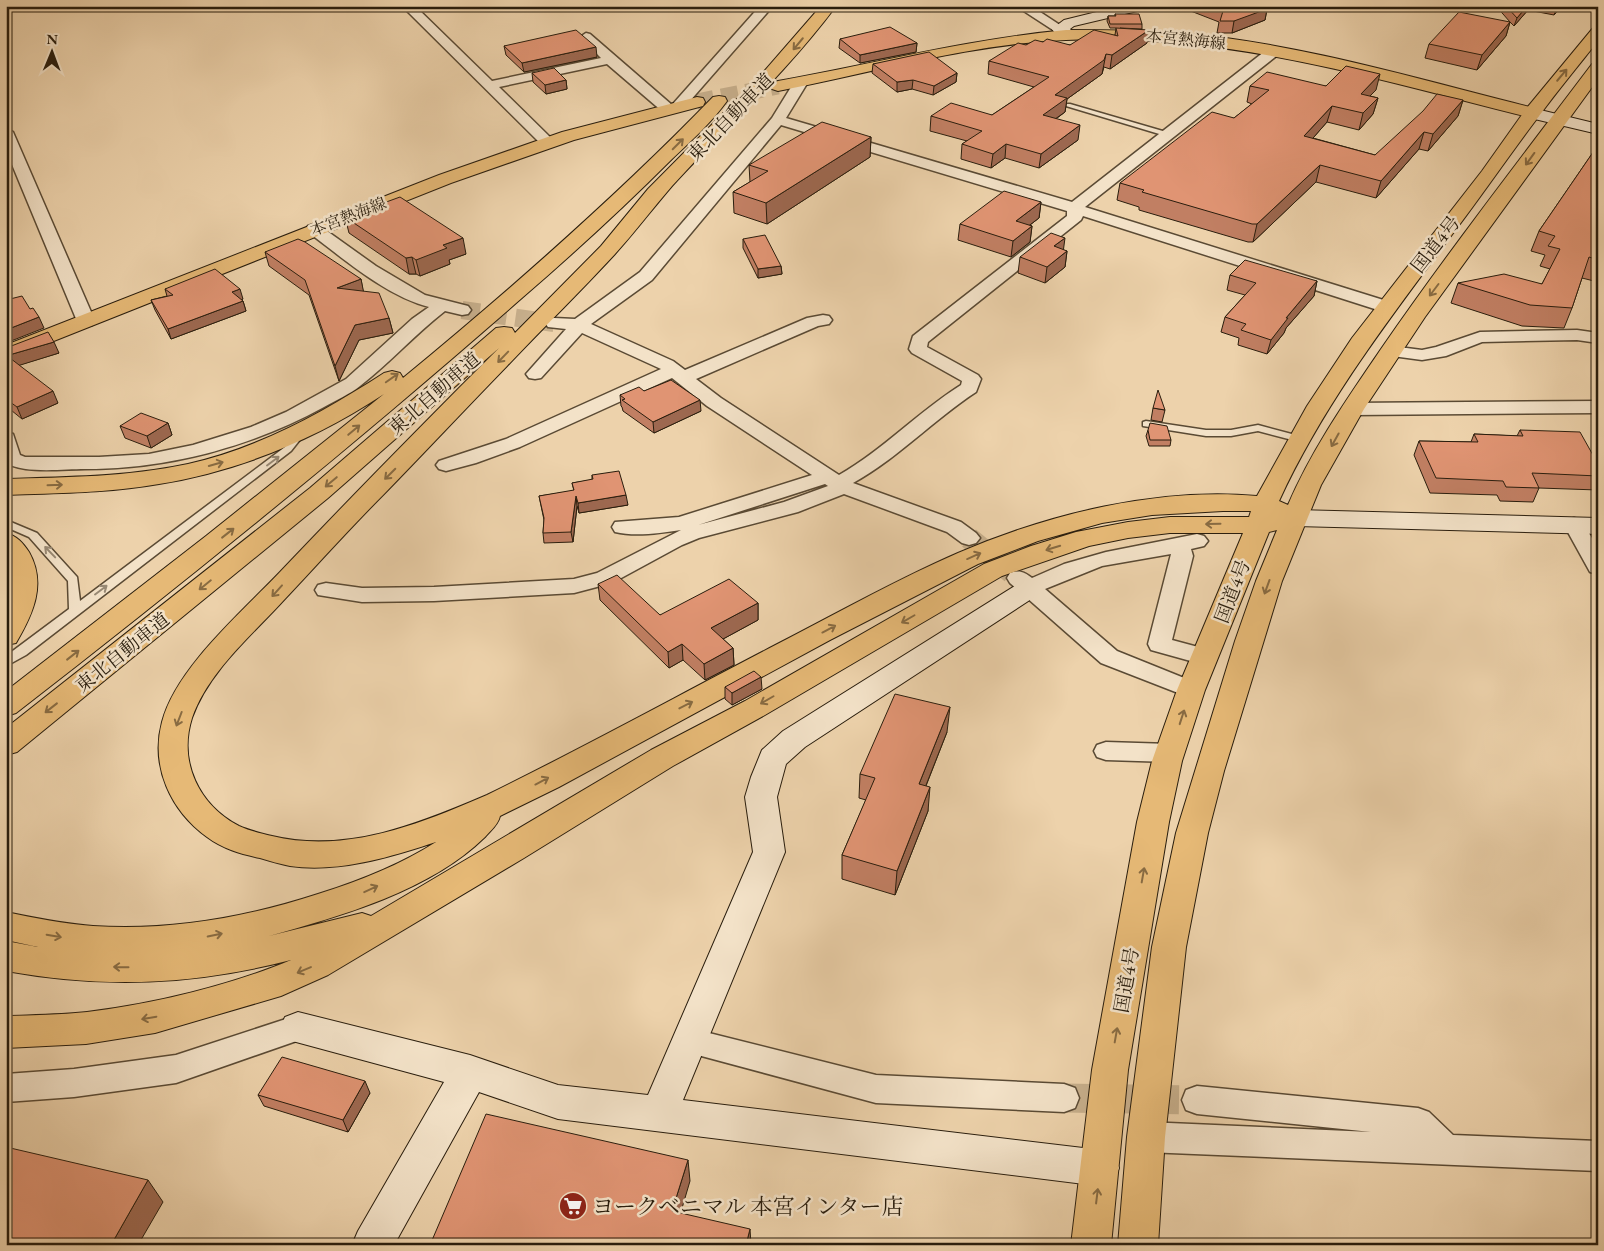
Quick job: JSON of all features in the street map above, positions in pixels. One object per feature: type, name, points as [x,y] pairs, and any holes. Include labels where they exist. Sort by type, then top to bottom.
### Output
[{"type":"main road","name":"東北自動車道","points":[[6,706],[291,483],[535,276],[731,116],[790,53],[829,6]]},
{"type":"main road","name":"国道4号","points":[[1091,1245],[1110,1070],[1152,822],[1170,753],[1191,690],[1238,572],[1262,515],[1318,406],[1387,307],[1532,114],[1598,31]]},
{"type":"main road","name":"本宮熱海線","points":[[778,86],[985,45],[1064,32],[1161,36],[1218,41],[1274,51],[1532,114]]},
{"type":"main road","name":"国道4号","points":[[1138,1245],[1146,1137],[1169,947],[1192,833],[1208,771],[1248,641],[1269,581],[1310,485],[1352,409],[1416,314],[1598,67]]},
{"type":"main road","name":"東北自動車道","points":[[6,744],[341,474],[515,323],[655,179],[728,93]]},
{"type":"main road","name":"本宮熱海線","points":[[6,353],[314,229],[445,179],[548,142],[697,102]]},
{"type":"main road","points":[[6,487],[100,483],[159,477],[222,462],[301,432],[332,417],[396,375],[571,232],[655,179]]},
{"type":"main road","points":[[655,179],[611,247],[306,558],[206,669],[176,722],[172,749],[176,776],[188,801],[210,824],[238,840],[273,851],[311,854],[347,852],[390,844],[436,830],[499,804],[841,623],[977,554],[1066,522],[1117,511],[1210,504],[1262,515],[1296,518]]},
{"type":"main road","points":[[6,1032],[86,1028],[155,1017],[269,985],[316,965],[513,849],[662,758],[755,708],[993,570],[1040,552],[1085,538],[1170,525],[1218,524],[1262,515]]},
{"type":"main road","points":[[6,540],[22,560],[25,573],[25,590],[21,608],[6,636]]},
{"type":"main road","points":[[6,926],[83,940],[152,942],[204,937],[257,926],[364,892],[410,871],[447,852],[499,804]]},
{"type":"main road","points":[[6,956],[38,962],[93,967],[149,968],[200,963],[256,954],[392,920]]},
{"type":"street","points":[[408,6],[548,142]]},
{"type":"street","points":[[586,37],[610,60],[672,108],[767,6]]},
{"type":"street","points":[[1022,6],[1064,32],[1069,23],[1141,6]]},
{"type":"street","points":[[1074,208],[1274,51]]},
{"type":"street","points":[[490,85],[610,60]]},
{"type":"street","points":[[535,374],[579,325],[646,276],[778,120],[801,82]]},
{"type":"street","points":[[1532,114],[1598,129]]},
{"type":"street","points":[[778,120],[1074,208],[1387,307]]},
{"type":"street","points":[[6,132],[86,321]]},
{"type":"street","points":[[326,590],[362,595],[434,594],[574,586],[604,578],[692,533],[791,507],[864,469],[941,406],[969,388],[972,379],[918,349],[919,340],[1074,217],[1074,208]]},
{"type":"street","points":[[314,229],[370,270],[419,300],[462,310]]},
{"type":"street","points":[[6,438],[11,459],[15,462],[25,463],[99,463],[149,460],[169,457],[223,443],[293,416],[354,384],[418,323],[442,305]]},
{"type":"street","points":[[446,465],[475,458],[516,443],[627,390],[678,374],[813,322],[823,320]]},
{"type":"street","points":[[554,323],[579,325],[667,366],[714,402],[837,482],[954,527],[969,538]]},
{"type":"street","points":[[1391,351],[1422,355],[1440,352],[1480,337],[1577,335],[1598,338]]},
{"type":"street","points":[[1352,409],[1598,407]]},
{"type":"street","points":[[622,527],[663,526],[837,482]]},
{"type":"street","points":[[1296,518],[1586,525],[1598,567]]},
{"type":"street","points":[[659,1113],[769,852],[762,797],[766,777],[774,758],[794,739],[1024,583],[1045,580],[1114,556],[1188,544],[1182,556],[1159,644],[1205,656]]},
{"type":"street","points":[[1024,583],[1109,657],[1191,690]]},
{"type":"street","points":[[1106,752],[1170,753]]},
{"type":"street","points":[[6,1088],[74,1083],[176,1069],[298,1028],[470,1072],[558,1102],[1100,1168]]},
{"type":"street","points":[[689,1042],[876,1089],[1064,1098]]},
{"type":"street","points":[[372,1245],[470,1072]]},
{"type":"street","points":[[1198,1100],[1418,1122],[1444,1148]]},
{"type":"street","points":[[1146,1137],[1444,1148],[1598,1156]]},
{"type":"lane","points":[[1068,105],[1170,134]]},
{"type":"lane","points":[[1146,424],[1206,434],[1231,433],[1258,428],[1300,439]]},
{"type":"lane","points":[[6,662],[22,652],[288,449],[301,432]]},
{"type":"lane","points":[[6,523],[33,535],[74,580],[75,610]]},
{"type":"building","points":[[1210,6],[1258,6],[1267,9],[1234,21],[1220,21],[1223,11]]},
{"type":"building","points":[[1506,6],[1527,6],[1517,18]]},
{"type":"building","points":[[1459,12],[1510,22],[1482,55],[1429,44]]},
{"type":"building","points":[[1115,14],[1139,14],[1142,24],[1110,24],[1108,16],[1116,16]]},
{"type":"building","points":[[890,27],[917,43],[860,55],[840,39]]},
{"type":"building","points":[[1116,28],[1149,30],[1112,55],[1106,54],[1104,60],[1055,95],[1067,98],[1043,115],[1080,125],[1041,154],[1006,144],[993,154],[962,144],[982,131],[931,116],[951,103],[992,115],[1049,77],[989,61],[1018,43],[1026,45],[1035,40],[1043,42],[1047,39],[1070,45],[1094,30],[1118,36]]},
{"type":"building","points":[[576,30],[596,47],[522,63],[504,46]]},
{"type":"building","points":[[929,52],[957,73],[934,86],[913,80],[897,82],[873,64]]},
{"type":"building","points":[[1346,66],[1380,74],[1361,94],[1378,98],[1363,113],[1332,106],[1304,136],[1375,155],[1423,111],[1437,94],[1463,100],[1433,134],[1424,132],[1381,181],[1320,165],[1257,224],[1142,192],[1144,190],[1120,183],[1212,112],[1234,118],[1269,90],[1250,86],[1267,72],[1326,86]]},
{"type":"building","points":[[554,68],[566,80],[545,85],[532,73]]},
{"type":"building","points":[[822,122],[871,137],[766,203],[733,192],[768,171],[749,165]]},
{"type":"building","points":[[1598,145],[1598,260],[1589,257],[1572,308],[1530,305],[1458,283],[1504,274],[1542,284],[1560,249],[1548,246],[1555,236],[1539,231]]},
{"type":"building","points":[[1004,191],[1041,202],[1016,221],[1032,226],[1013,241],[960,224]]},
{"type":"building","points":[[400,197],[463,238],[443,245],[447,248],[416,260],[412,257],[406,258],[345,217]]},
{"type":"building","points":[[1051,233],[1065,238],[1054,246],[1067,251],[1047,267],[1020,257]]},
{"type":"building","points":[[765,235],[781,266],[758,269],[743,239]]},
{"type":"building","points":[[298,239],[361,279],[337,288],[379,293],[389,318],[355,325],[335,366],[305,280],[265,252]]},
{"type":"building","points":[[1245,260],[1317,281],[1286,318],[1288,318],[1271,340],[1241,330],[1246,324],[1225,317],[1256,283],[1230,275]]},
{"type":"building","points":[[215,269],[240,289],[232,292],[243,301],[168,329],[151,300],[173,295],[165,289]]},
{"type":"building","points":[[22,296],[30,309],[33,308],[39,317],[6,330],[6,300]]},
{"type":"building","points":[[48,332],[54,342],[9,355],[6,350],[6,348]]},
{"type":"building","points":[[6,355],[53,391],[17,407],[6,399]]},
{"type":"building","points":[[671,380],[700,400],[653,422],[622,400],[625,399],[620,395],[639,387],[644,391]]},
{"type":"building","points":[[1158,390],[1165,410],[1153,408]]},
{"type":"building","points":[[141,413],[168,423],[147,436],[120,426]]},
{"type":"building","points":[[1150,423],[1167,426],[1171,440],[1150,440],[1148,430]]},
{"type":"building","points":[[1520,430],[1580,432],[1598,464],[1598,476],[1532,473],[1539,488],[1506,487],[1503,481],[1436,478],[1419,441],[1478,442],[1474,434],[1523,436]]},
{"type":"building","points":[[619,471],[626,495],[578,503],[576,496],[571,532],[543,533],[544,518],[539,496],[574,490],[572,483],[593,479],[592,475]]},
{"type":"building","points":[[617,575],[660,615],[729,579],[758,603],[711,628],[733,648],[704,664],[682,644],[668,652],[598,584]]},
{"type":"building","points":[[754,671],[761,677],[732,693],[725,687]]},
{"type":"building","points":[[895,694],[950,707],[919,784],[930,787],[897,871],[842,855],[875,778],[860,774]]},
{"type":"building","points":[[282,1057],[365,1081],[343,1120],[258,1095]]},
{"type":"building","name":"ヨークベニマル 本宮インター店","points":[[486,1114],[688,1160],[672,1211],[750,1229],[746,1245],[430,1245]]},
{"type":"building","points":[[6,1147],[148,1180],[111,1245],[6,1245]]},
{"type":"tunnel","points":[[697,102],[778,86]]},
{"type":"tunnel","points":[[462,310],[554,323]]},
{"type":"tunnel","points":[[969,538],[1018,578]]},
{"type":"tunnel","points":[[1064,1098],[1197,1100]]},
{"type":"place","name":"ヨークベニマル 本宮インター店","points":[[573,1206]]}]
